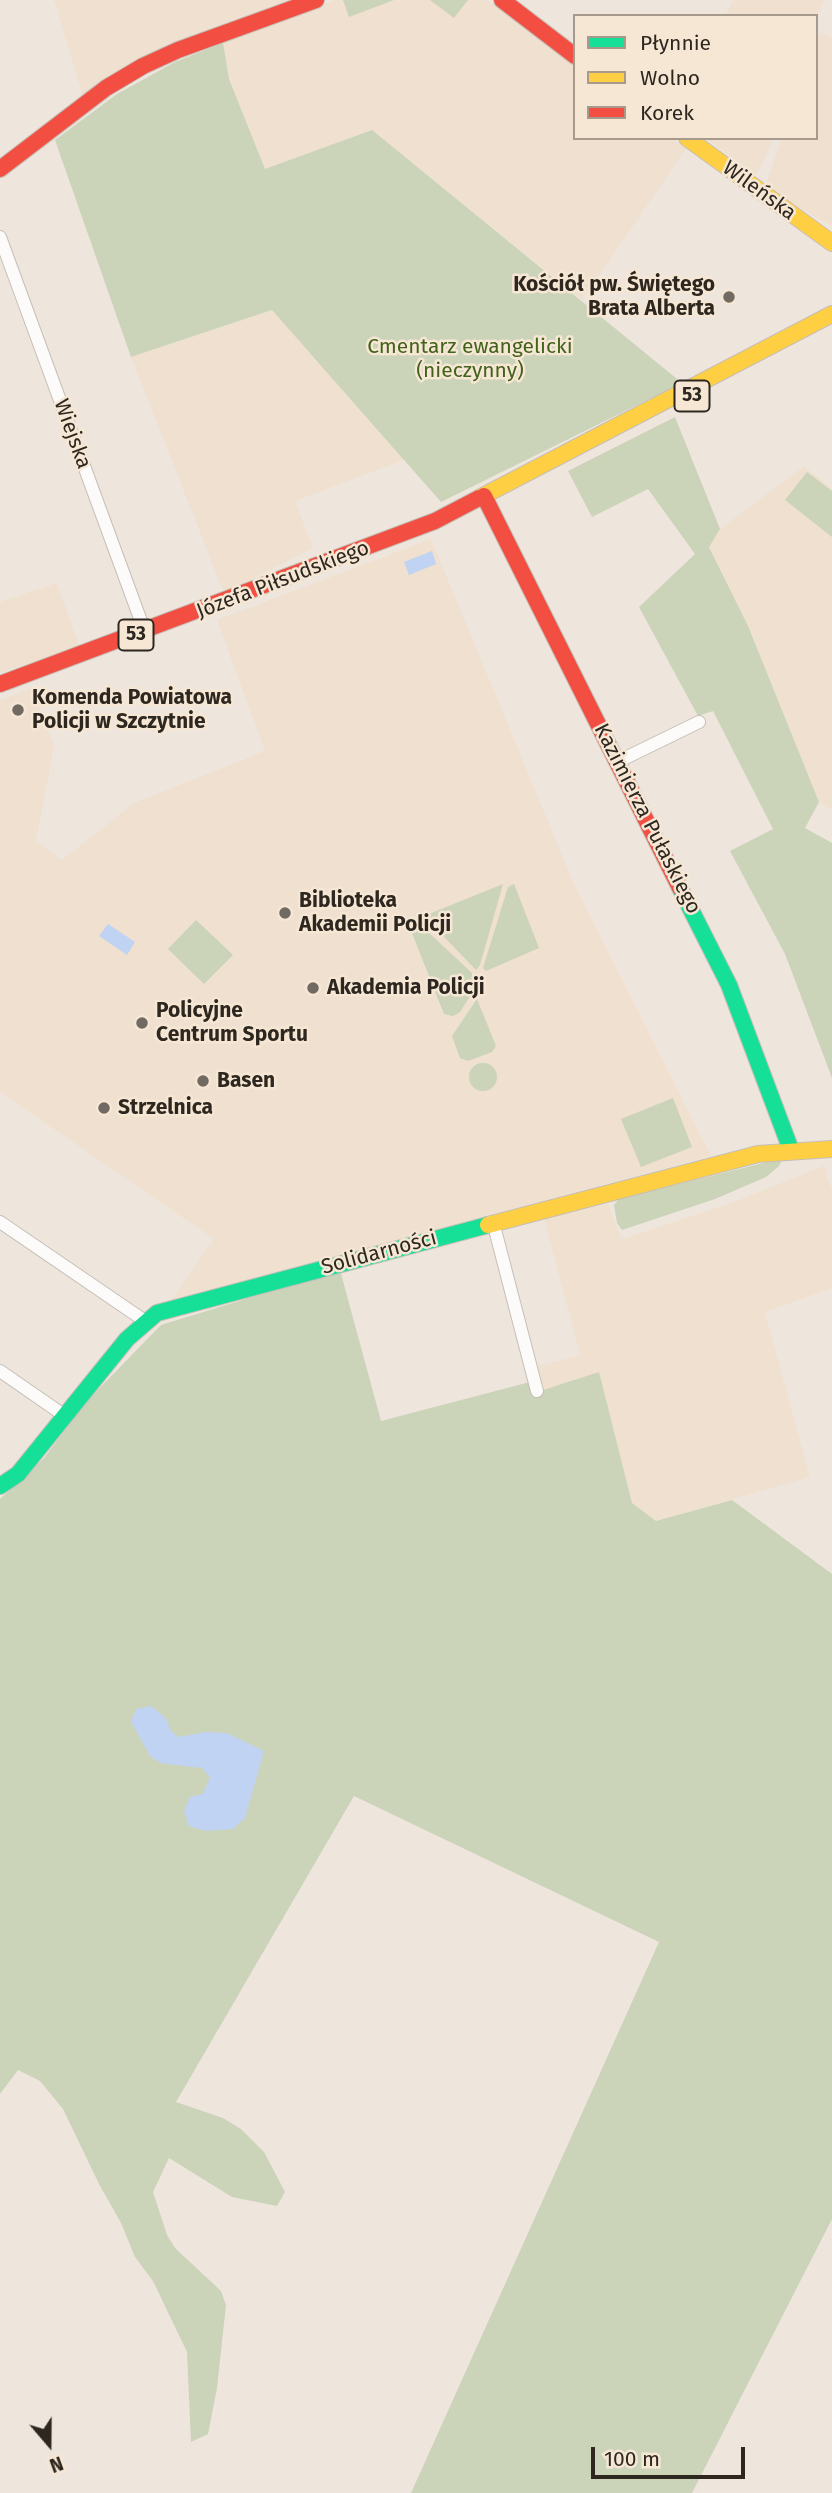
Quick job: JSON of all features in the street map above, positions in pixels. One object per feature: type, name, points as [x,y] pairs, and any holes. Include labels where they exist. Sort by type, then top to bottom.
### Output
[{"type":"street","points":[[0,169],[106,88],[143,66],[188,46],[316,0]]},
{"type":"street","points":[[502,0],[573,54]]},
{"type":"street","name":"Wileńska","points":[[690,140],[832,243]]},
{"type":"street","name":"Wiejska","points":[[0,237],[145,632]]},
{"type":"street","name":"Józefa Piłsudskiego","points":[[0,684],[387,541],[559,458],[592,436],[832,314]]},
{"type":"street","name":"Józefa Piłsudskiego","points":[[559,458],[596,445],[832,325]]},
{"type":"street","name":"Kazimierza Pułaskiego","points":[[484,496],[729,985],[789,1138],[791,1150]]},
{"type":"street","points":[[617,762],[699,722]]},
{"type":"street","name":"Solidarności","points":[[0,1486],[18,1474],[145,1321],[157,1313],[758,1154],[832,1149]]},
{"type":"street","points":[[0,1222],[145,1321]]},
{"type":"street","points":[[494,1222],[537,1391]]},
{"type":"street","points":[[0,1371],[65,1416]]},
{"type":"shaded area","points":[[54,0],[289,0],[184,38],[112,74],[83,96]]},
{"type":"shaded area","points":[[335,0],[487,0],[573,62],[573,140],[675,140],[686,149],[582,300],[372,130],[265,169],[229,79],[223,43]]},
{"type":"shaded area","points":[[733,0],[824,0],[818,16],[726,14]]},
{"type":"shaded area","points":[[820,32],[832,37],[832,226],[764,189],[781,140],[818,140]]},
{"type":"shaded area","points":[[707,140],[772,140],[756,174]]},
{"type":"shaded area","points":[[272,310],[406,459],[295,501],[313,548],[224,593],[131,357]]},
{"type":"shaded area","points":[[804,466],[832,489],[832,810],[819,802],[748,626],[709,546],[720,529]]},
{"type":"shaded area","name":"Akademia Policji","points":[[431,539],[574,884],[711,1156],[171,1300],[214,1239],[0,1092],[0,700],[32,688],[54,746],[36,841],[62,860],[134,803],[265,751],[217,620]]},
{"type":"shaded area","points":[[57,583],[79,646],[0,673],[0,602]]},
{"type":"shaded area","points":[[824,1166],[832,1191],[832,1288],[765,1312],[810,1477],[656,1521],[632,1503],[599,1373],[533,1393],[527,1369],[580,1355],[544,1218],[608,1204],[622,1239],[734,1202]]},
{"type":"green space","points":[[343,0],[394,0],[349,17]]},
{"type":"green space","points":[[430,0],[468,0],[454,18]]},
{"type":"green space","name":"Cmentarz ewangelicki (nieczynny)","points":[[223,43],[229,79],[265,169],[372,130],[682,383],[441,502],[272,310],[131,357],[55,140],[117,94],[175,62]]},
{"type":"green space","points":[[675,417],[720,529],[709,547],[748,626],[819,802],[805,828],[832,843],[832,1078],[785,954],[730,851],[773,829],[713,711],[698,716],[639,607],[695,554],[648,489],[592,517],[568,471]]},
{"type":"green space","points":[[807,472],[832,491],[832,537],[785,500]]},
{"type":"green space","points":[[503,884],[480,965],[476,970],[424,916]]},
{"type":"green space","points":[[514,884],[539,948],[486,971],[483,968],[508,887]]},
{"type":"green space","points":[[196,920],[233,955],[204,984],[168,949]]},
{"type":"green space","points":[[415,920],[472,973],[472,993],[460,1012],[453,1016],[444,1014],[410,928]]},
{"type":"green space","points":[[477,999],[496,1046],[492,1052],[468,1061],[460,1058],[452,1036]]},
{"type":"green space","points":[[483,1063],[493,1067],[497,1077],[493,1087],[483,1091],[473,1087],[469,1077],[473,1067]]},
{"type":"green space","points":[[673,1098],[692,1147],[641,1167],[621,1119]]},
{"type":"green space","points":[[783,1158],[779,1166],[766,1177],[715,1199],[622,1230],[617,1223],[614,1205],[619,1199]]},
{"type":"green space","points":[[340,1270],[381,1421],[530,1382],[534,1393],[599,1372],[632,1503],[656,1521],[732,1500],[832,1574],[832,2219],[692,2493],[411,2493],[659,1942],[354,1796],[176,2102],[223,2118],[241,2129],[264,2152],[285,2192],[277,2206],[232,2197],[169,2158],[153,2192],[167,2235],[175,2248],[221,2291],[226,2305],[217,2388],[208,2434],[191,2442],[187,2352],[153,2281],[135,2257],[121,2223],[63,2109],[40,2081],[18,2070],[0,2094],[0,1499],[44,1458],[86,1402],[161,1325]]},
{"type":"water","points":[[432,551],[436,564],[409,575],[404,562]]},
{"type":"water","points":[[108,924],[135,942],[127,955],[99,936]]},
{"type":"water","points":[[151,1706],[166,1718],[171,1731],[178,1737],[206,1732],[227,1733],[264,1751],[245,1818],[233,1829],[206,1831],[189,1826],[184,1811],[190,1797],[203,1794],[210,1777],[202,1768],[160,1763],[150,1756],[131,1722],[136,1709]]},
{"type":"traffic: fast","points":[[680,888],[729,985],[791,1150]]},
{"type":"traffic: fast","points":[[0,1486],[18,1474],[127,1339],[157,1313],[488,1225]]},
{"type":"traffic: slow","points":[[690,140],[832,243]]},
{"type":"traffic: slow","points":[[479,498],[832,314]]},
{"type":"traffic: slow","points":[[488,1225],[758,1154],[832,1149]]},
{"type":"traffic: jam","points":[[0,169],[106,88],[143,66],[178,50],[316,0]]},
{"type":"traffic: jam","points":[[502,0],[573,54]]},
{"type":"traffic: jam","points":[[484,496],[680,888]]},
{"type":"traffic: jam","points":[[0,684],[435,521],[479,498]]},
{"type":"place","name":"Kościół pw. Świętego Brata Alberta","points":[[729,297]]},
{"type":"place","name":"Komenda Powiatowa Policji w Szczytnie","points":[[18,710]]},
{"type":"place","name":"Biblioteka Akademii Policji","points":[[285,913]]},
{"type":"place","name":"Akademia Policji","points":[[313,988]]},
{"type":"place","name":"Policyjne Centrum Sportu","points":[[142,1023]]},
{"type":"place","name":"Basen","points":[[203,1081]]},
{"type":"place","name":"Strzelnica","points":[[104,1108]]}]
